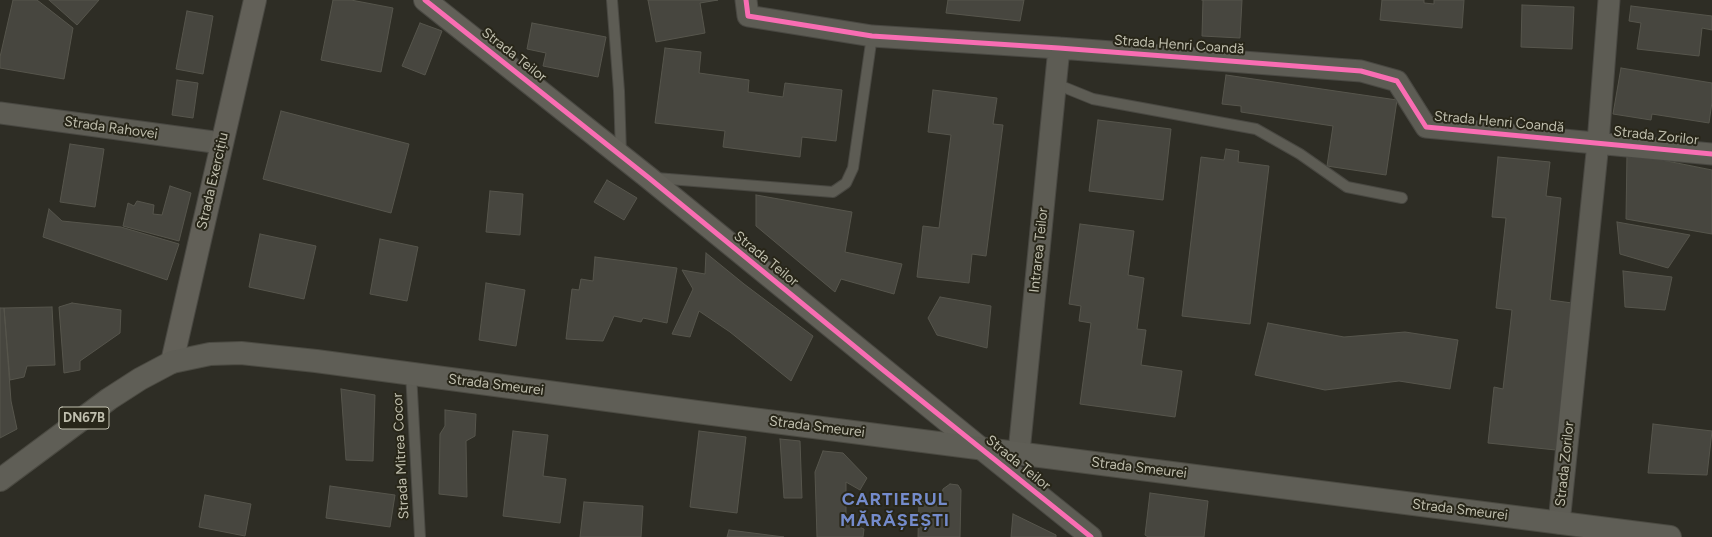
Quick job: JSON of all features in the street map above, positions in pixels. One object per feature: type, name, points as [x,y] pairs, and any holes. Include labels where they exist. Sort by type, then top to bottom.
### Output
[{"type":"main road","name":"Strada Smeurei","points":[[0,480],[109,399],[140,379],[172,362],[210,354],[241,353],[411,373],[689,411],[1019,452],[1670,537]]},
{"type":"street","name":"Strada Exercițiu","points":[[172,362],[255,0]]},
{"type":"street","name":"Strada Teilor","points":[[425,0],[649,178],[978,447],[1092,537]]},
{"type":"street","name":"Strada Henri Coandă","points":[[746,0],[748,16],[872,36],[1060,48],[1361,71],[1397,81],[1426,127],[1598,143]]},
{"type":"street","name":"Strada Zorilor","points":[[1559,522],[1598,143],[1610,0]]},
{"type":"street","name":"Intrarea Teilor","points":[[1019,452],[1060,48]]},
{"type":"street","name":"Strada Rahovei","points":[[0,113],[222,143]]},
{"type":"street","name":"Strada Zorilor","points":[[1598,143],[1712,154]]},
{"type":"lane","points":[[612,0],[619,91],[621,156]]},
{"type":"lane","points":[[649,178],[833,192],[846,183],[853,168],[872,36]]},
{"type":"lane","points":[[1056,84],[1093,99],[1256,129],[1300,154],[1347,187],[1402,198]]},
{"type":"lane","name":"Strada Mitrea Cocor","points":[[411,373],[420,537]]},
{"type":"building","points":[[13,0],[37,0],[73,28],[64,79],[0,68],[0,57]]},
{"type":"building","points":[[49,0],[99,0],[77,25]]},
{"type":"building","points":[[333,0],[351,0],[393,8],[381,72],[321,60]]},
{"type":"building","points":[[648,0],[718,0],[700,3],[705,33],[656,42]]},
{"type":"building","points":[[948,0],[1024,0],[1020,21],[946,13]]},
{"type":"building","points":[[1203,0],[1242,0],[1240,38],[1202,36]]},
{"type":"building","points":[[1382,0],[1424,0],[1424,3],[1434,4],[1434,0],[1464,0],[1462,28],[1380,20]]},
{"type":"building","points":[[1522,5],[1574,7],[1572,49],[1521,47]]},
{"type":"building","points":[[1631,6],[1712,16],[1712,30],[1702,28],[1699,56],[1637,49],[1641,23],[1629,21]]},
{"type":"building","points":[[187,11],[213,16],[203,74],[176,69]]},
{"type":"building","points":[[420,23],[442,31],[425,75],[402,66]]},
{"type":"building","points":[[532,23],[606,37],[598,77],[543,66],[546,53],[527,49]]},
{"type":"building","points":[[665,48],[701,52],[699,73],[749,80],[748,92],[783,97],[785,83],[842,90],[836,141],[802,137],[800,157],[723,147],[725,131],[655,123]]},
{"type":"building","points":[[1621,68],[1712,83],[1712,102],[1709,123],[1652,114],[1651,120],[1613,114]]},
{"type":"building","points":[[1226,75],[1397,100],[1386,175],[1327,166],[1333,126],[1241,112],[1241,106],[1222,104]]},
{"type":"building","points":[[177,80],[198,83],[193,118],[172,115]]},
{"type":"building","points":[[933,90],[997,98],[993,124],[1003,125],[986,256],[972,254],[969,283],[917,277],[923,226],[939,228],[951,135],[928,132]]},
{"type":"building","points":[[281,111],[409,144],[391,213],[263,179]]},
{"type":"building","points":[[1098,120],[1171,129],[1163,200],[1089,191]]},
{"type":"building","points":[[70,144],[104,149],[95,207],[60,202]]},
{"type":"building","points":[[1226,149],[1239,151],[1238,162],[1269,166],[1250,324],[1182,316],[1201,157],[1224,160]]},
{"type":"building","points":[[1627,153],[1712,170],[1712,234],[1626,219]]},
{"type":"building","points":[[1498,157],[1550,162],[1546,196],[1561,198],[1550,300],[1572,303],[1556,450],[1488,443],[1494,387],[1503,389],[1512,310],[1496,308],[1506,218],[1492,217]]},
{"type":"building","points":[[607,180],[637,198],[624,220],[594,202]]},
{"type":"building","points":[[170,186],[191,193],[179,241],[123,226],[128,203],[134,206],[137,201],[154,205],[153,214],[162,215]]},
{"type":"building","points":[[490,191],[523,194],[520,235],[486,232]]},
{"type":"building","points":[[756,195],[852,212],[845,252],[902,264],[894,294],[841,279],[835,292],[756,226]]},
{"type":"building","points":[[49,209],[62,221],[121,227],[179,244],[167,280],[43,237]]},
{"type":"building","points":[[1617,222],[1690,235],[1668,268],[1620,254]]},
{"type":"building","points":[[1080,224],[1134,231],[1128,275],[1144,278],[1137,329],[1146,330],[1141,365],[1182,371],[1175,417],[1080,404],[1091,323],[1079,321],[1081,306],[1069,304]]},
{"type":"building","points":[[260,234],[316,246],[304,299],[249,287]]},
{"type":"building","points":[[380,239],[418,247],[407,301],[370,294]]},
{"type":"building","points":[[706,253],[744,284],[813,336],[791,381],[730,332],[699,311],[690,337],[672,334],[693,289],[682,270],[705,274]]},
{"type":"building","points":[[595,257],[677,268],[667,323],[643,318],[641,322],[614,316],[603,341],[566,339],[572,289],[579,290],[581,279],[593,281]]},
{"type":"building","points":[[1623,271],[1672,277],[1665,310],[1625,307]]},
{"type":"building","points":[[486,283],[525,290],[516,346],[479,340]]},
{"type":"building","points":[[940,297],[991,306],[987,348],[937,335],[928,318]]},
{"type":"building","points":[[72,303],[121,310],[120,333],[80,361],[80,370],[64,373],[59,307]]},
{"type":"building","points":[[52,307],[55,365],[27,366],[24,377],[10,380],[4,308]]},
{"type":"building","points":[[0,308],[4,308],[11,401],[17,429],[0,438]]},
{"type":"building","points":[[1268,323],[1344,337],[1405,332],[1458,340],[1450,389],[1399,381],[1325,390],[1255,375]]},
{"type":"building","points":[[341,389],[375,395],[373,461],[346,460]]},
{"type":"building","points":[[445,410],[476,414],[475,436],[466,441],[467,497],[439,494],[440,434],[445,426]]},
{"type":"building","points":[[1653,424],[1712,431],[1707,475],[1648,473]]},
{"type":"building","points":[[513,431],[548,435],[543,476],[566,479],[560,523],[503,516]]},
{"type":"building","points":[[699,431],[746,437],[737,513],[690,507]]},
{"type":"building","points":[[780,439],[800,441],[802,498],[784,498]]},
{"type":"building","points":[[823,451],[843,453],[867,478],[860,490],[846,482],[846,522],[864,529],[863,537],[817,537],[815,472]]},
{"type":"building","points":[[950,484],[958,485],[961,490],[960,537],[918,537],[919,502],[941,500],[943,489]]},
{"type":"building","points":[[330,486],[395,495],[390,527],[326,518]]},
{"type":"building","points":[[1150,493],[1208,501],[1204,537],[1148,537],[1145,535]]},
{"type":"building","points":[[205,495],[251,504],[245,536],[199,527]]},
{"type":"building","points":[[584,502],[643,506],[641,537],[580,537]]},
{"type":"building","points":[[1013,514],[1056,535],[1056,537],[1011,537]]},
{"type":"building","points":[[729,530],[784,537],[727,537]]},
{"type":"cycle path","points":[[425,0],[649,178],[882,369],[1091,537]]},
{"type":"cycle path","points":[[746,0],[748,16],[872,36],[1059,48],[1361,71],[1397,81],[1426,127],[1712,154]]},
{"type":"district","name":"CARTIERUL MĂRĂȘEȘTI","points":[[895,510]]}]
